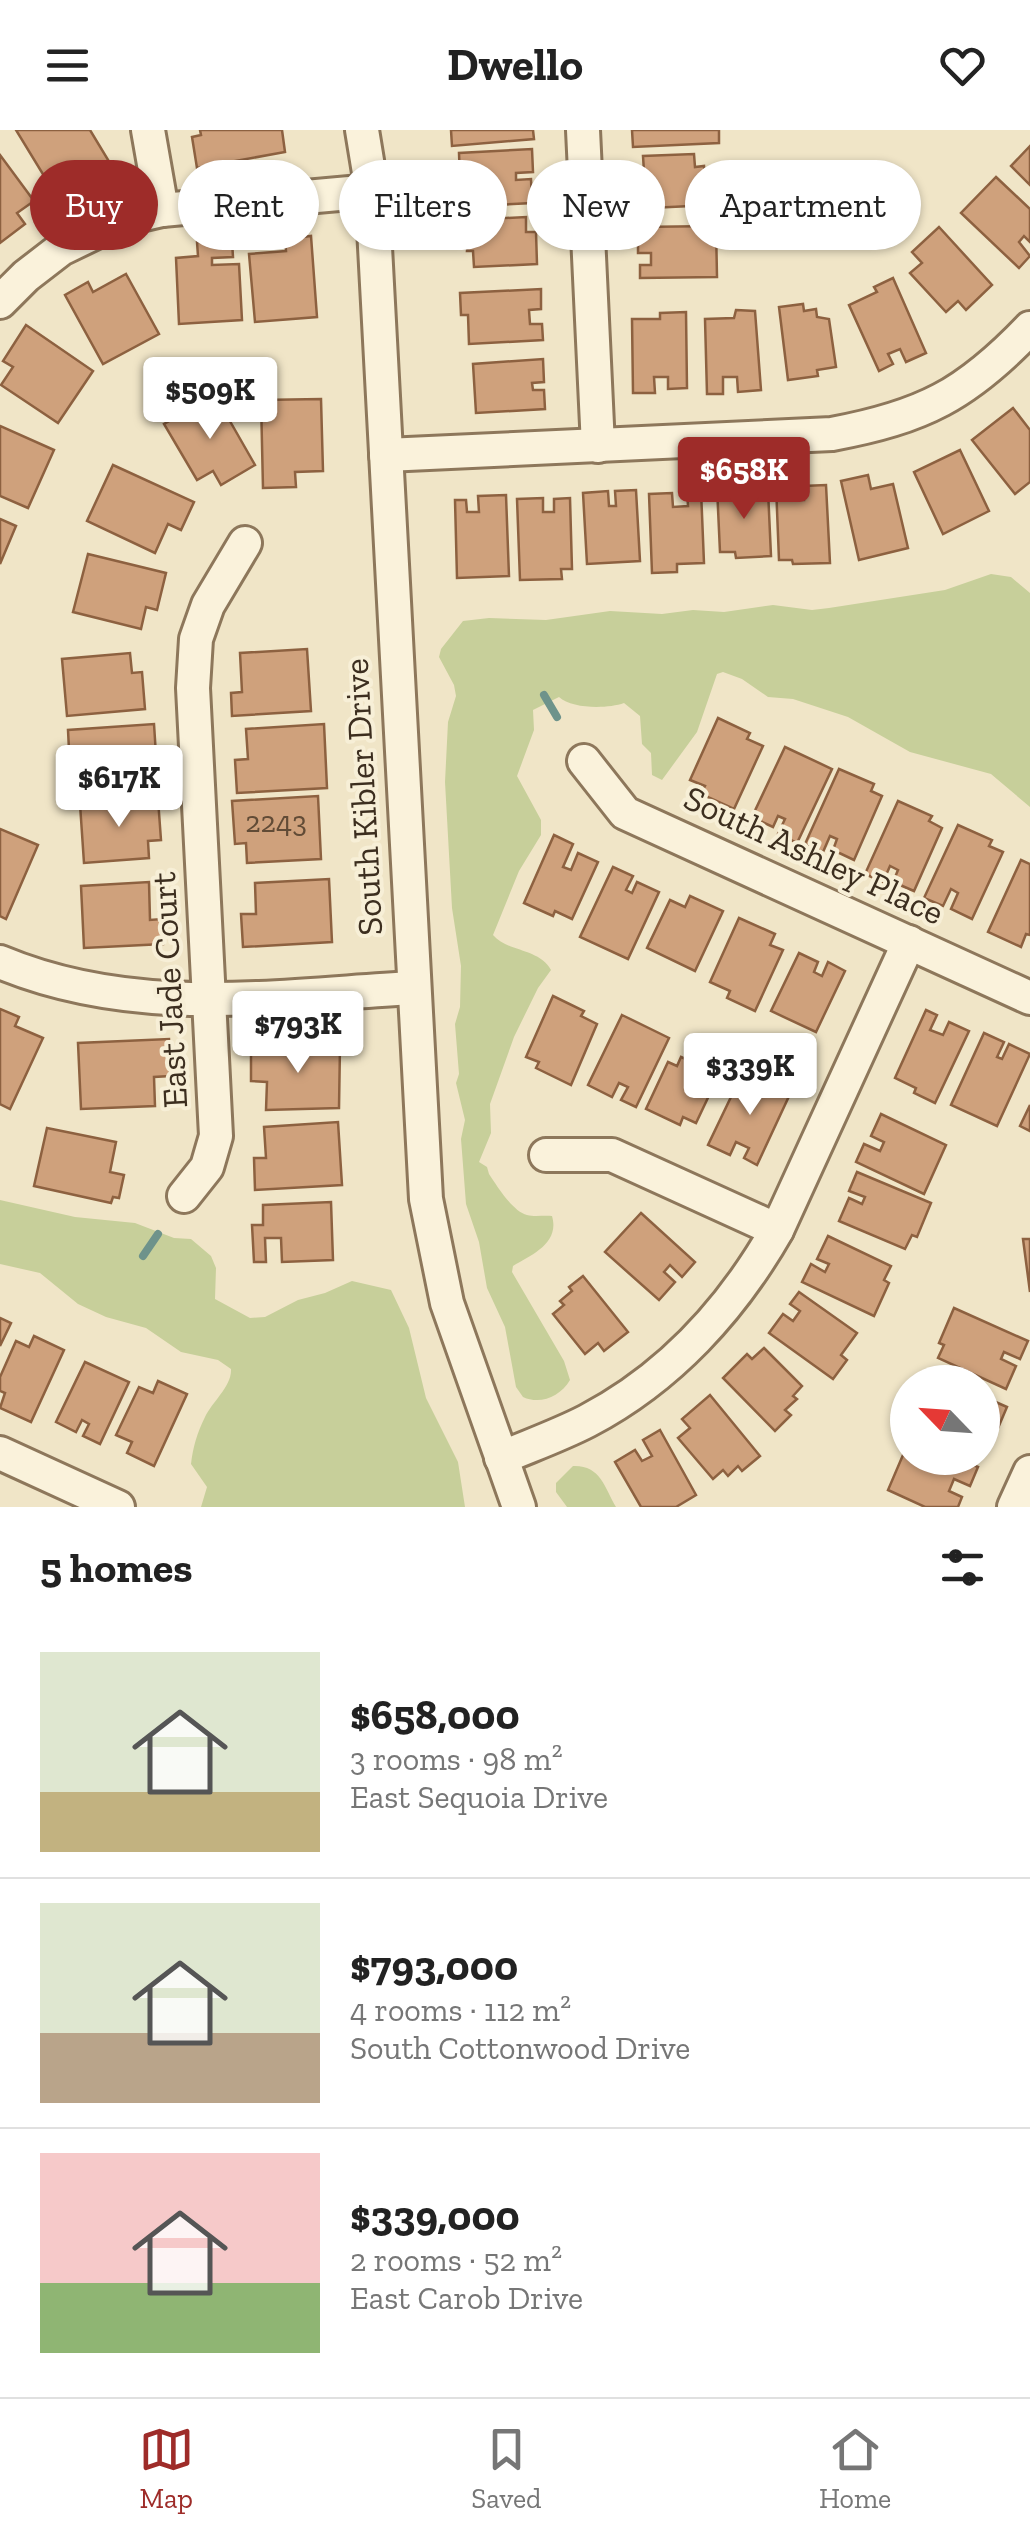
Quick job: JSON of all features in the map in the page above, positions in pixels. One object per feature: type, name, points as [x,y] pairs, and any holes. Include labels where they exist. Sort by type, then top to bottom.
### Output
[{"type":"street","points":[[148,130],[162,210]]},
{"type":"street","name":"South Kibler Drive","points":[[362,130],[367,160]]},
{"type":"street","points":[[584,130],[598,446]]},
{"type":"street","points":[[0,302],[26,276],[87,234],[123,219],[162,210],[339,193]]},
{"type":"street","name":"South Kibler Drive","points":[[375,250],[421,1152],[433,1243],[447,1303],[519,1507]]},
{"type":"street","points":[[386,455],[832,434],[889,424],[933,406],[1025,343]]},
{"type":"street","name":"East Jade Court","points":[[184,1196],[207,1167],[216,1136],[193,688],[196,640],[208,605],[245,543]]},
{"type":"street","name":"South Ashley Place","points":[[584,762],[626,813],[1030,998]]},
{"type":"street","points":[[501,1458],[586,1421],[632,1393],[673,1360],[728,1305],[777,1230],[909,942]]},
{"type":"street","points":[[0,962],[65,985],[145,999],[211,1000],[412,988]]},
{"type":"street","points":[[546,1155],[612,1156],[777,1230]]},
{"type":"street","points":[[0,1453],[118,1507]]},
{"type":"street","points":[[1014,1507],[1030,1472]]},
{"type":"green space","points":[[991,574],[1011,577],[1030,593],[1030,807],[991,774],[910,752],[848,717],[793,699],[768,697],[742,679],[723,672],[717,674],[697,732],[662,780],[652,775],[651,753],[642,744],[640,716],[624,703],[590,707],[559,697],[533,710],[534,730],[517,776],[541,820],[541,835],[519,871],[493,935],[506,945],[539,958],[551,970],[514,1037],[490,1104],[491,1133],[479,1162],[487,1167],[516,1209],[527,1215],[552,1216],[548,1241],[513,1266],[512,1272],[564,1361],[570,1380],[549,1398],[523,1397],[516,1387],[505,1327],[487,1288],[479,1242],[466,1204],[461,1139],[465,1120],[456,1083],[459,1074],[455,1024],[460,1007],[461,966],[452,908],[445,782],[448,722],[456,696],[439,657],[441,649],[463,621],[546,620],[610,611],[724,612],[773,605],[812,610],[945,590]]},
{"type":"green space","points":[[0,1200],[75,1217],[135,1223],[174,1238],[191,1239],[211,1256],[216,1268],[215,1299],[250,1318],[265,1317],[298,1300],[352,1281],[391,1290],[409,1328],[426,1398],[458,1462],[465,1507],[201,1507],[207,1487],[191,1464],[193,1452],[202,1423],[228,1382],[231,1369],[218,1360],[181,1352],[146,1328],[78,1304],[40,1273],[0,1264]]},
{"type":"green space","points":[[573,1466],[595,1473],[616,1507],[567,1507],[556,1492],[556,1483]]},
{"type":"building","points":[[16,130],[90,130],[108,160],[34,160]]},
{"type":"building","points":[[200,130],[282,130],[285,152],[241,160],[196,160],[192,137],[201,135]]},
{"type":"building","points":[[451,130],[533,130],[534,139],[452,146]]},
{"type":"building","points":[[632,130],[719,130],[719,143],[633,147]]},
{"type":"building","points":[[1030,146],[1030,185],[1011,166]]},
{"type":"building","points":[[532,149],[527,172],[516,173],[516,180],[527,179],[527,203],[507,204],[507,160],[459,160],[459,153]]},
{"type":"building","points":[[694,154],[694,160],[685,160],[685,206],[665,207],[665,160],[643,160],[643,156]]},
{"type":"building","points":[[0,155],[30,196],[30,204],[17,213],[25,224],[0,243]]},
{"type":"building","points":[[996,177],[1030,209],[1030,242],[1024,236],[1019,242],[1030,256],[1019,268],[961,213]]},
{"type":"building","points":[[526,217],[527,250],[537,250],[537,264],[474,267],[473,251],[467,250],[507,250],[507,218]]},
{"type":"building","points":[[685,226],[685,250],[716,250],[717,277],[640,278],[640,265],[651,265],[651,253],[638,250],[665,250],[665,227]]},
{"type":"building","points":[[939,227],[992,285],[966,310],[958,301],[946,312],[910,273],[922,263],[912,252],[921,250],[921,244]]},
{"type":"building","points":[[198,250],[233,250],[233,257],[212,258],[212,265],[239,264],[242,320],[179,324],[176,258],[198,256]]},
{"type":"building","points":[[312,250],[317,317],[255,322],[249,254]]},
{"type":"building","points":[[126,274],[159,334],[103,364],[65,295],[88,282],[93,292]]},
{"type":"building","points":[[893,278],[926,353],[906,362],[900,349],[888,354],[893,364],[879,371],[849,305],[877,292],[874,287]]},
{"type":"building","points":[[541,289],[541,309],[529,310],[530,324],[542,324],[543,340],[469,344],[468,315],[461,315],[460,293]]},
{"type":"building","points":[[803,304],[804,311],[816,309],[817,317],[829,319],[836,367],[817,370],[818,376],[788,380],[779,307]]},
{"type":"building","points":[[736,310],[755,311],[761,390],[738,392],[737,377],[723,377],[723,394],[707,394],[705,319],[734,318]]},
{"type":"building","points":[[686,312],[687,388],[668,389],[668,377],[654,377],[655,393],[633,393],[632,319],[660,319],[660,313]]},
{"type":"building","points":[[26,325],[93,371],[58,423],[1,385],[13,367],[3,361]]},
{"type":"building","points":[[543,359],[544,382],[532,383],[533,390],[544,390],[545,409],[476,413],[473,364]]},
{"type":"building","points":[[215,395],[255,465],[221,485],[213,471],[197,480],[164,424]]},
{"type":"building","points":[[321,399],[323,471],[295,472],[296,487],[263,488],[261,400]]},
{"type":"building","points":[[1013,408],[1030,430],[1030,482],[1015,494],[972,440]]},
{"type":"building","points":[[0,426],[54,450],[28,508],[0,496]]},
{"type":"building","points":[[960,450],[989,511],[943,534],[914,472]]},
{"type":"building","points":[[113,465],[194,502],[181,530],[168,524],[155,553],[87,521]]},
{"type":"building","points":[[868,475],[871,489],[893,484],[908,548],[859,560],[841,481]]},
{"type":"building","points":[[792,484],[792,500],[804,500],[803,486],[826,485],[830,563],[793,564],[792,560],[779,560],[776,485]]},
{"type":"building","points":[[749,485],[751,491],[768,490],[771,556],[736,558],[735,552],[720,552],[717,487]]},
{"type":"building","points":[[636,490],[640,561],[587,564],[583,493],[608,491],[609,506],[616,506],[615,491]]},
{"type":"building","points":[[687,490],[701,490],[704,563],[677,564],[677,572],[652,573],[649,494],[672,493],[673,507],[688,506]]},
{"type":"building","points":[[506,495],[509,576],[457,578],[455,500],[466,500],[467,512],[479,512],[478,496]]},
{"type":"building","points":[[543,498],[543,512],[554,512],[554,499],[570,498],[572,569],[561,569],[562,579],[520,580],[517,499]]},
{"type":"building","points":[[0,519],[16,526],[0,564]]},
{"type":"building","points":[[88,554],[166,573],[157,610],[146,607],[141,629],[73,612]]},
{"type":"building","points":[[307,649],[311,711],[232,716],[231,693],[242,692],[240,653]]},
{"type":"building","points":[[130,653],[132,673],[142,672],[145,709],[67,716],[62,659]]},
{"type":"building","points":[[718,718],[750,733],[747,739],[763,746],[734,809],[701,794],[705,786],[690,780]]},
{"type":"building","points":[[154,724],[156,755],[142,756],[143,785],[71,790],[68,730]]},
{"type":"building","points":[[324,724],[327,788],[237,793],[235,760],[248,759],[246,729]]},
{"type":"building","points":[[785,747],[832,769],[797,843],[778,834],[785,819],[778,816],[773,827],[752,817]]},
{"type":"building","points":[[839,769],[874,784],[871,791],[882,796],[854,860],[833,850],[837,839],[830,836],[823,852],[805,844]]},
{"type":"building","points":[[318,796],[321,859],[247,863],[246,843],[235,844],[232,801]]},
{"type":"building","points":[[158,799],[161,840],[148,841],[149,858],[84,863],[80,804]]},
{"type":"building","points":[[898,801],[932,816],[929,821],[942,828],[914,891],[893,882],[898,870],[890,866],[883,882],[865,874]]},
{"type":"building","points":[[958,825],[992,840],[989,846],[1003,852],[972,919],[951,909],[958,893],[951,889],[943,906],[924,898]]},
{"type":"building","points":[[0,829],[38,845],[6,919],[0,916]]},
{"type":"building","points":[[554,835],[573,844],[563,867],[571,870],[578,853],[598,862],[572,919],[555,911],[553,916],[524,903]]},
{"type":"building","points":[[1021,860],[1030,864],[1030,935],[1026,934],[1021,947],[988,932]]},
{"type":"building","points":[[613,867],[633,876],[626,890],[632,893],[637,882],[659,892],[628,959],[580,937]]},
{"type":"building","points":[[329,879],[332,942],[243,947],[241,914],[256,914],[255,883]]},
{"type":"building","points":[[149,882],[150,920],[162,919],[163,944],[84,948],[81,886]]},
{"type":"building","points":[[690,896],[723,911],[695,971],[647,948],[670,900],[685,907]]},
{"type":"building","points":[[739,918],[775,934],[770,945],[783,950],[755,1011],[727,998],[730,991],[710,982]]},
{"type":"building","points":[[799,953],[818,962],[814,972],[822,976],[828,962],[845,971],[816,1032],[771,1011]]},
{"type":"building","points":[[553,996],[584,1011],[581,1016],[597,1024],[571,1085],[536,1068],[539,1062],[526,1057]]},
{"type":"building","points":[[0,1009],[19,1017],[15,1026],[43,1038],[10,1109],[0,1104]]},
{"type":"building","points":[[926,1010],[937,1015],[930,1030],[943,1035],[949,1022],[969,1031],[935,1103],[895,1078]]},
{"type":"building","points":[[622,1015],[669,1038],[636,1107],[621,1100],[628,1087],[619,1083],[612,1097],[588,1085]]},
{"type":"building","points":[[984,1033],[1004,1042],[997,1057],[1002,1059],[1009,1044],[1030,1054],[997,1126],[951,1105]]},
{"type":"building","points":[[169,1039],[170,1076],[154,1077],[155,1106],[81,1109],[78,1043]]},
{"type":"building","points":[[340,1046],[339,1108],[266,1110],[267,1082],[251,1081],[251,1048]]},
{"type":"building","points":[[681,1057],[695,1063],[698,1057],[722,1068],[696,1123],[683,1117],[680,1125],[646,1109],[668,1062],[677,1066]]},
{"type":"building","points":[[743,1072],[790,1094],[757,1165],[744,1158],[749,1148],[736,1142],[730,1155],[708,1145]]},
{"type":"building","points":[[1030,1105],[1030,1131],[1020,1126]]},
{"type":"building","points":[[881,1114],[946,1145],[924,1194],[856,1162],[864,1144],[880,1151],[884,1142],[871,1136]]},
{"type":"building","points":[[338,1122],[342,1185],[255,1190],[254,1158],[266,1158],[264,1127]]},
{"type":"building","points":[[47,1128],[116,1142],[110,1172],[124,1175],[119,1198],[113,1197],[111,1203],[34,1186]]},
{"type":"building","points":[[857,1172],[931,1203],[917,1237],[912,1235],[905,1249],[839,1221],[849,1198],[862,1204],[865,1197],[849,1191]]},
{"type":"building","points":[[331,1202],[333,1260],[282,1262],[281,1238],[265,1238],[266,1262],[254,1262],[252,1225],[263,1225],[263,1205]]},
{"type":"building","points":[[641,1213],[695,1262],[682,1277],[670,1265],[664,1272],[675,1282],[659,1300],[605,1252]]},
{"type":"building","points":[[828,1236],[891,1266],[884,1280],[889,1283],[874,1316],[802,1282],[811,1264],[825,1272],[829,1264],[817,1259]]},
{"type":"building","points":[[1023,1239],[1030,1239],[1030,1292]]},
{"type":"building","points":[[583,1276],[628,1332],[604,1351],[598,1343],[585,1354],[553,1314],[564,1305],[560,1301],[572,1291],[569,1287]]},
{"type":"building","points":[[799,1292],[857,1333],[841,1355],[847,1360],[833,1379],[769,1333],[783,1314],[793,1321],[800,1311],[790,1304]]},
{"type":"building","points":[[954,1308],[1028,1341],[1020,1359],[1004,1352],[1001,1359],[1016,1366],[1006,1389],[1000,1386],[1000,1365],[953,1365],[938,1358],[944,1345],[939,1343]]},
{"type":"building","points":[[0,1318],[11,1323],[0,1346]]},
{"type":"building","points":[[34,1336],[64,1350],[31,1422],[0,1408],[5,1393],[0,1391],[0,1377],[16,1341],[29,1347]]},
{"type":"building","points":[[764,1348],[802,1386],[793,1396],[797,1399],[785,1410],[791,1415],[775,1431],[723,1378],[747,1354],[752,1359]]},
{"type":"building","points":[[85,1362],[129,1382],[100,1444],[83,1436],[89,1424],[82,1420],[76,1432],[56,1422]]},
{"type":"building","points":[[158,1381],[187,1394],[154,1466],[127,1453],[132,1442],[116,1435],[139,1387],[153,1393]]},
{"type":"building","points":[[710,1395],[760,1456],[742,1471],[738,1466],[728,1476],[723,1470],[713,1479],[678,1438],[690,1428],[682,1419]]},
{"type":"building","points":[[1000,1404],[1007,1407],[1000,1423]]},
{"type":"building","points":[[660,1430],[696,1495],[676,1507],[641,1507],[615,1462],[635,1450],[642,1461],[652,1456],[643,1440]]},
{"type":"building","points":[[894,1475],[975,1475],[970,1486],[954,1479],[949,1491],[962,1497],[958,1507],[925,1507],[888,1490]]},
{"type":"waterway","points":[[544,695],[557,717]]},
{"type":"waterway","points":[[143,1256],[158,1234]]}]
